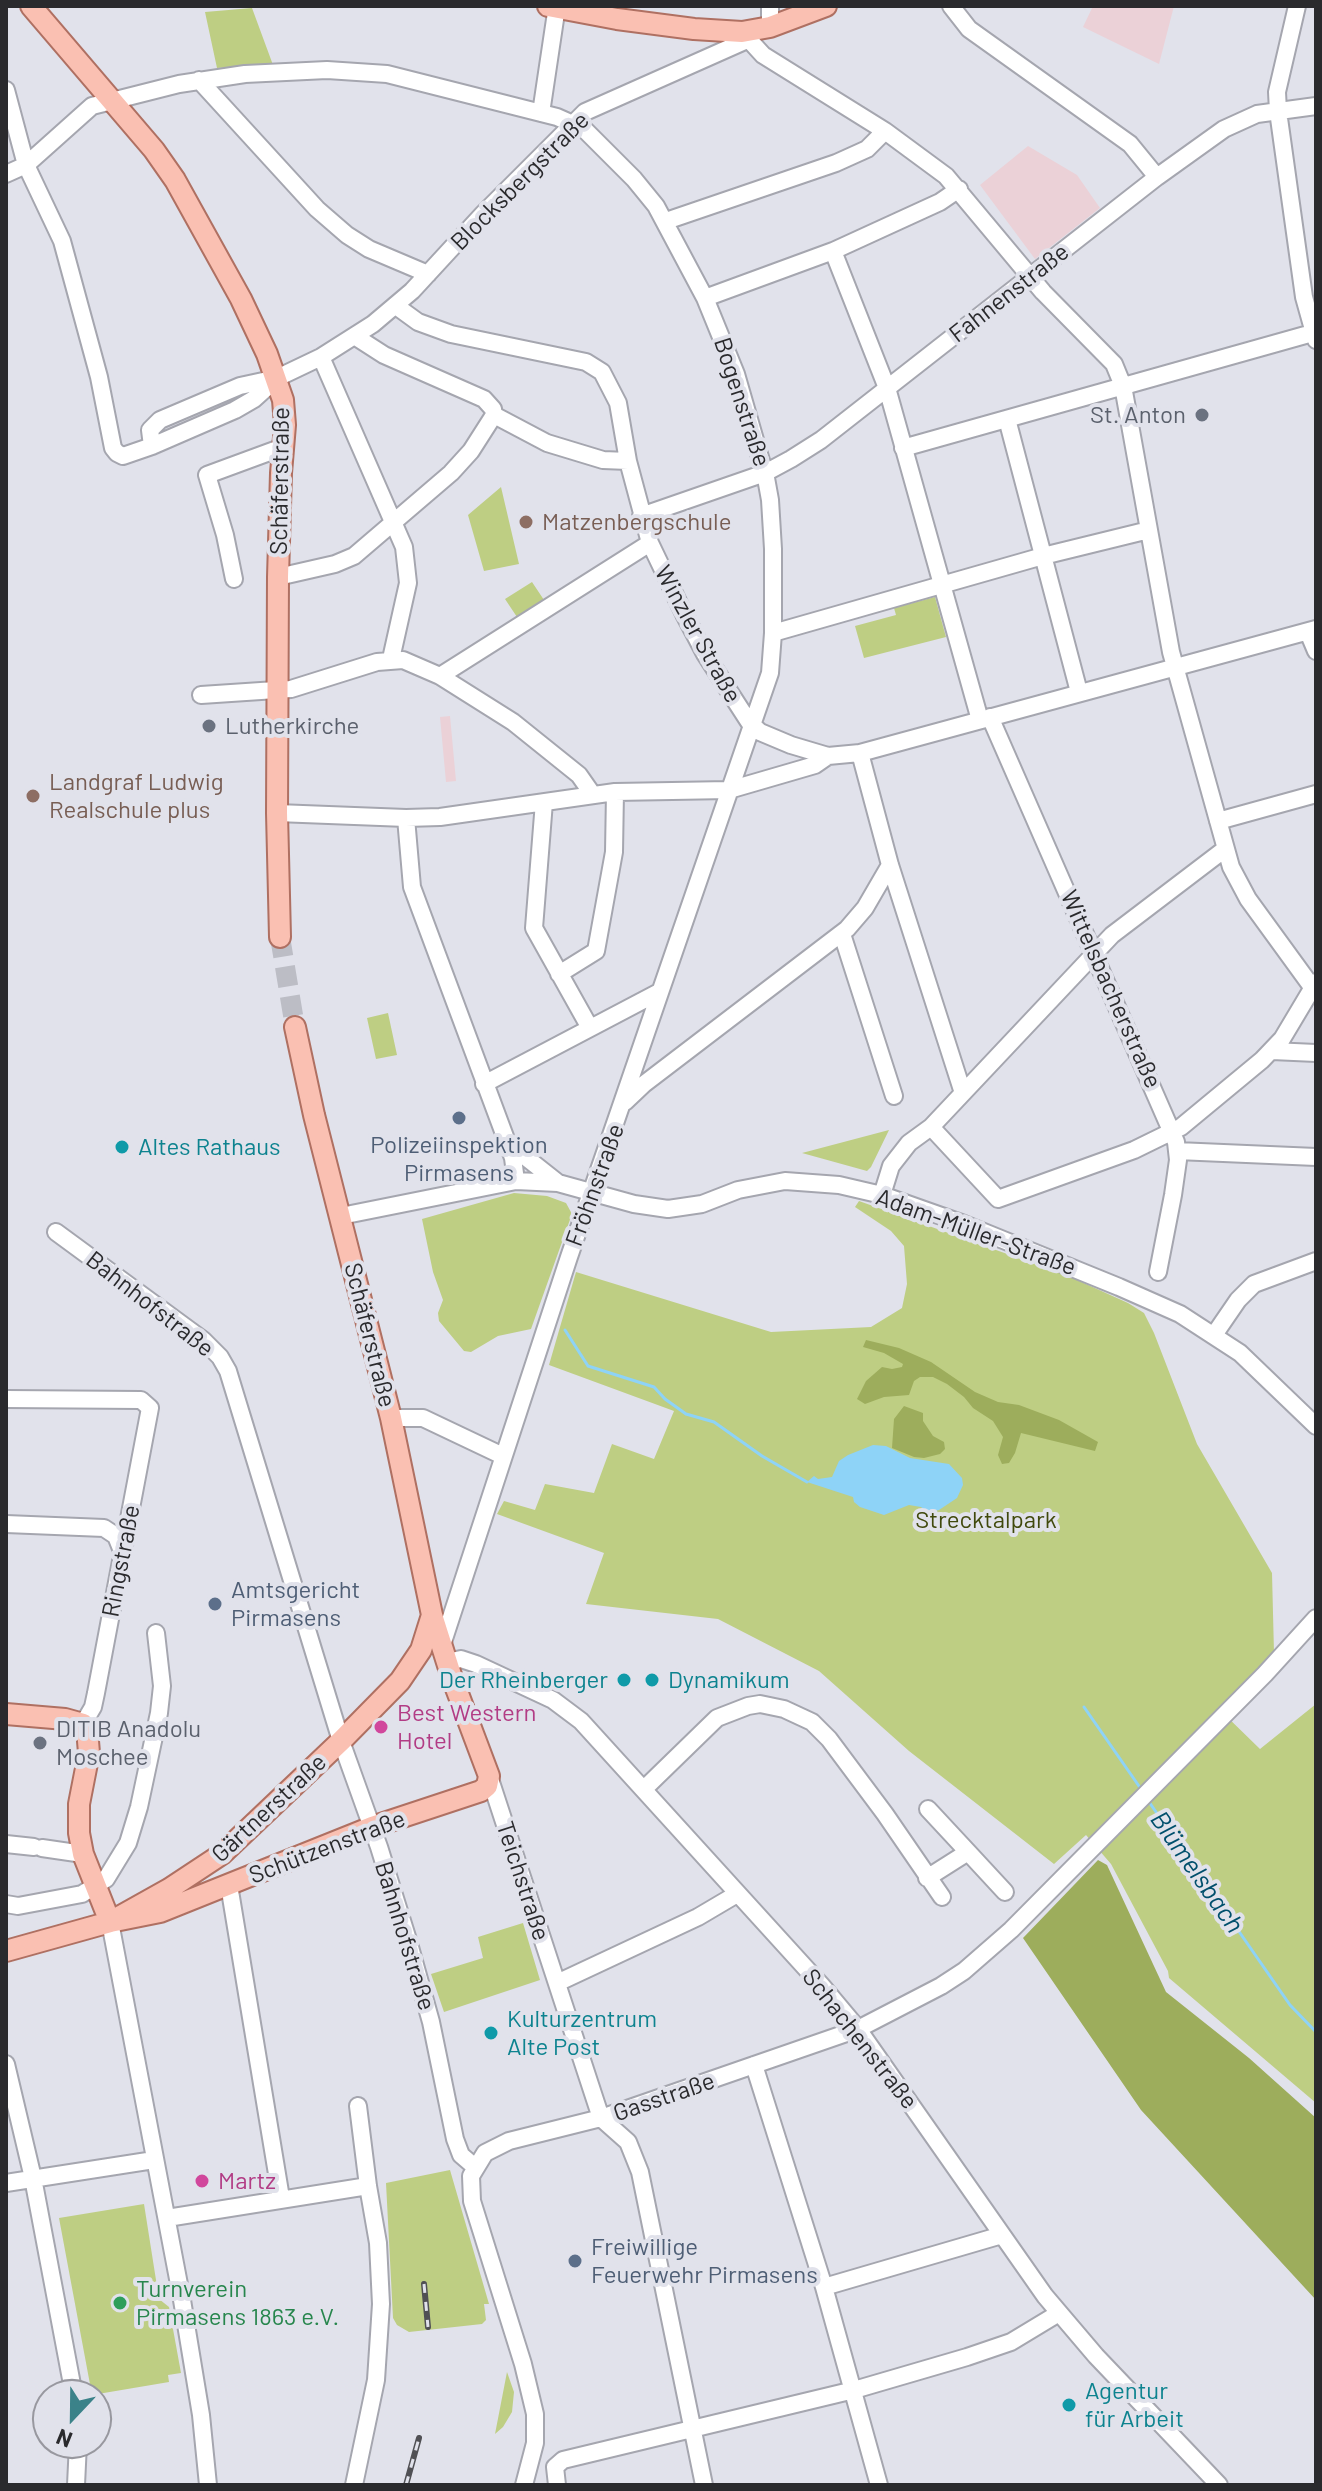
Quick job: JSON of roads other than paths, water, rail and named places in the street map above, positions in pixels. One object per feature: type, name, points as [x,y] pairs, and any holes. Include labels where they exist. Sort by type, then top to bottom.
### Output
[{"type":"main road","name":"Schäferstraße","points":[[30,6],[175,180],[241,299],[277,378],[285,415],[278,577],[280,937]]},
{"type":"main road","name":"Blocksbergstraße","points":[[744,36],[826,6]]},
{"type":"main road","points":[[554,7],[744,36]]},
{"type":"main road","name":"Schäferstraße","points":[[295,1027],[391,1418],[432,1615],[447,1660]]},
{"type":"main road","name":"Gärtnerstraße","points":[[6,1951],[110,1922],[169,1889],[222,1854],[400,1681],[424,1643],[432,1615]]},
{"type":"main road","points":[[414,1662],[423,1659],[447,1660]]},
{"type":"main road","name":"Teichstraße","points":[[447,1660],[489,1776]]},
{"type":"main road","points":[[6,1714],[65,1719],[83,1724]]},
{"type":"main road","name":"Ringstraße","points":[[83,1724],[89,1737],[78,1821],[83,1854],[110,1922]]},
{"type":"main road","name":"Schützenstraße","points":[[110,1922],[160,1912],[372,1827],[481,1791],[487,1786],[489,1776]]},
{"type":"street","points":[[770,6],[770,27]]},
{"type":"street","points":[[951,6],[969,29],[1119,135],[1157,177]]},
{"type":"street","points":[[903,448],[1315,336],[1304,297],[1278,111],[1277,92],[1297,6]]},
{"type":"street","points":[[541,113],[554,7]]},
{"type":"street","points":[[744,36],[763,55],[885,131],[959,189],[1031,277],[1106,355],[1119,374],[1176,667],[1225,849],[1248,899],[1312,988],[1316,1011]]},
{"type":"street","name":"Blocksbergstraße","points":[[26,165],[62,241],[99,377],[113,448],[123,456],[152,446],[150,430],[160,420],[240,386],[277,378],[356,337],[396,306],[585,112],[744,36]]},
{"type":"street","points":[[6,174],[26,165],[92,106],[199,80],[280,72],[373,73],[420,81],[575,123]]},
{"type":"street","points":[[199,80],[317,209],[347,235],[369,249],[428,274]]},
{"type":"street","points":[[6,90],[10,127],[26,165]]},
{"type":"street","name":"Fahnenstraße","points":[[641,516],[765,473],[821,440],[1157,177],[1236,122],[1257,114],[1316,106]]},
{"type":"street","name":"Bogenstraße","points":[[575,123],[634,179],[666,221],[705,298],[736,374],[765,473],[773,549],[770,673],[753,727]]},
{"type":"street","points":[[666,221],[836,163],[867,149],[885,131]]},
{"type":"street","points":[[705,298],[833,251],[940,202],[959,189]]},
{"type":"street","name":"Wittelsbacherstraße","points":[[833,251],[887,388],[942,585],[985,719],[1095,952],[1173,1132],[1177,1151],[1173,1195],[1158,1272]]},
{"type":"street","name":"Winzler Straße","points":[[396,306],[418,322],[451,334],[571,358],[593,365],[608,379],[618,403],[628,461],[650,543],[705,654],[753,727],[768,736],[828,756],[860,753],[1312,630]]},
{"type":"street","points":[[356,337],[384,355],[484,399],[494,415],[547,443],[603,460],[628,461]]},
{"type":"street","points":[[321,357],[404,547],[408,583],[391,659]]},
{"type":"street","points":[[278,577],[346,560],[394,524],[461,463],[494,415]]},
{"type":"street","points":[[1007,419],[1079,692]]},
{"type":"street","points":[[234,579],[207,475],[283,447]]},
{"type":"street","points":[[773,633],[1043,556],[1149,530]]},
{"type":"street","points":[[440,676],[650,543]]},
{"type":"street","points":[[1312,630],[1316,651]]},
{"type":"street","points":[[201,695],[303,687],[391,659],[415,664],[440,676],[522,729],[579,775],[593,795]]},
{"type":"street","name":"Fröhnstraße","points":[[447,1660],[503,1456],[659,992],[753,727]]},
{"type":"street","points":[[860,753],[890,865],[963,1093]]},
{"type":"street","points":[[277,813],[440,817],[615,792],[729,790],[815,765],[828,756]]},
{"type":"street","points":[[559,974],[596,951],[614,852],[615,792]]},
{"type":"street","points":[[1218,821],[1316,794]]},
{"type":"street","points":[[544,802],[533,920],[536,934],[590,1028]]},
{"type":"street","points":[[406,818],[412,887],[513,1158],[516,1181]]},
{"type":"street","points":[[882,1195],[891,1166],[909,1143],[931,1127],[1095,952],[1112,935],[1225,849]]},
{"type":"street","points":[[624,1103],[644,1084],[842,934],[865,908],[890,865]]},
{"type":"street","points":[[842,934],[894,1096]]},
{"type":"street","points":[[931,1127],[998,1199],[1134,1150],[1173,1132],[1272,1051],[1312,988]]},
{"type":"street","points":[[484,1084],[659,992]]},
{"type":"street","points":[[1272,1051],[1316,1053]]},
{"type":"street","points":[[506,1141],[558,1183]]},
{"type":"street","points":[[1177,1151],[1316,1157]]},
{"type":"street","name":"Adam-Müller-Straße","points":[[558,1183],[634,1204],[668,1209],[702,1204],[738,1190],[785,1181],[810,1180],[882,1195],[1001,1239],[1186,1317],[1272,1381],[1316,1426]]},
{"type":"street","points":[[341,1216],[516,1181],[558,1183]]},
{"type":"street","name":"Bahnhofstraße","points":[[56,1232],[203,1340],[223,1361],[431,2022],[455,2139],[461,2155],[475,2167]]},
{"type":"street","points":[[1214,1335],[1238,1300],[1254,1284],[1316,1261]]},
{"type":"street","name":"Ringstraße","points":[[6,1399],[141,1400],[150,1408],[93,1707],[83,1724]]},
{"type":"street","points":[[391,1418],[423,1418],[503,1456]]},
{"type":"street","points":[[6,1524],[104,1528],[116,1536],[122,1551]]},
{"type":"street","name":"Gasstraße","points":[[475,2167],[485,2153],[509,2141],[601,2118],[858,2029],[913,2003],[954,1978],[1011,1930],[1265,1674],[1316,1618]]},
{"type":"street","points":[[6,1904],[18,1906],[82,1894],[106,1879],[128,1843],[139,1807],[161,1699],[156,1633]]},
{"type":"street","name":"Schachenstraße","points":[[447,1660],[461,1659],[476,1664],[562,1706],[581,1721],[858,2029],[1059,2313],[1211,2483]]},
{"type":"street","points":[[644,1789],[717,1718],[760,1704],[784,1709],[812,1722],[829,1739],[942,1897]]},
{"type":"street","name":"Teichstraße","points":[[489,1776],[601,2118]]},
{"type":"street","points":[[928,1809],[1005,1892]]},
{"type":"street","points":[[6,1844],[83,1854]]},
{"type":"street","points":[[927,1878],[968,1852]]},
{"type":"street","points":[[229,1885],[281,2198]]},
{"type":"street","points":[[557,1983],[698,1917],[737,1894]]},
{"type":"street","points":[[110,1922],[167,2218],[201,2415],[208,2485]]},
{"type":"street","points":[[6,2064],[33,2178],[71,2379]]},
{"type":"street","points":[[754,2065],[824,2287],[879,2485]]},
{"type":"street","points":[[354,2485],[371,2411],[381,2328],[378,2243],[358,2106]]},
{"type":"street","points":[[601,2118],[628,2142],[640,2172],[704,2485]]},
{"type":"street","points":[[6,2183],[154,2160]]},
{"type":"street","points":[[475,2167],[470,2184],[476,2219],[523,2364],[535,2414],[535,2443],[524,2485]]},
{"type":"street","points":[[167,2218],[368,2186]]},
{"type":"street","points":[[824,2287],[1002,2235]]},
{"type":"street","points":[[557,2485],[555,2467],[563,2460],[854,2390],[1011,2342],[1059,2313]]},
{"type":"street","points":[[76,2485],[77,2459]]},
{"type":"water","points":[[873,1445],[886,1446],[910,1458],[949,1464],[962,1478],[963,1485],[957,1498],[928,1513],[921,1507],[909,1505],[884,1515],[860,1507],[853,1497],[807,1482],[814,1476],[818,1479],[832,1477],[839,1461]]},
{"type":"waterway","points":[[565,1330],[588,1366],[654,1387],[686,1414],[714,1422],[762,1456],[807,1482]]},
{"type":"waterway","name":"Blümelsbach","points":[[1084,1707],[1141,1789]]},
{"type":"waterway","name":"Blümelsbach","points":[[1147,1799],[1290,2005],[1316,2032]]},
{"type":"tunnel","points":[[280,937],[295,1027]]},
{"type":"railway","points":[[424,2284],[428,2327]]},
{"type":"railway","points":[[406,2485],[419,2438]]},
{"type":"place","name":"St. Anton","points":[[1202,415]]},
{"type":"place","name":"Matzenbergschule","points":[[526,522]]},
{"type":"place","name":"Lutherkirche","points":[[209,726]]},
{"type":"place","name":"Landgraf Ludwig Realschule plus","points":[[33,796]]},
{"type":"place","name":"Polizeiinspektion Pirmasens","points":[[459,1118]]},
{"type":"place","name":"Altes Rathaus","points":[[122,1147]]},
{"type":"place","name":"Amtsgericht Pirmasens","points":[[215,1604]]},
{"type":"place","name":"Der Rheinberger","points":[[624,1680]]},
{"type":"place","name":"Dynamikum","points":[[652,1680]]},
{"type":"place","name":"Best Western Hotel","points":[[381,1727]]},
{"type":"place","name":"DITIB Anadolu Moschee","points":[[40,1743]]},
{"type":"place","name":"Kulturzentrum Alte Post","points":[[491,2033]]},
{"type":"place","name":"Martz","points":[[202,2181]]},
{"type":"place","name":"Freiwillige Feuerwehr Pirmasens","points":[[575,2261]]},
{"type":"place","name":"Turnverein Pirmasens 1863 e.V.","points":[[120,2303]]},
{"type":"place","name":"Agentur für Arbeit","points":[[1069,2405]]},
{"type":"park label","name":"Strecktalpark","points":[[986,1520]]}]
